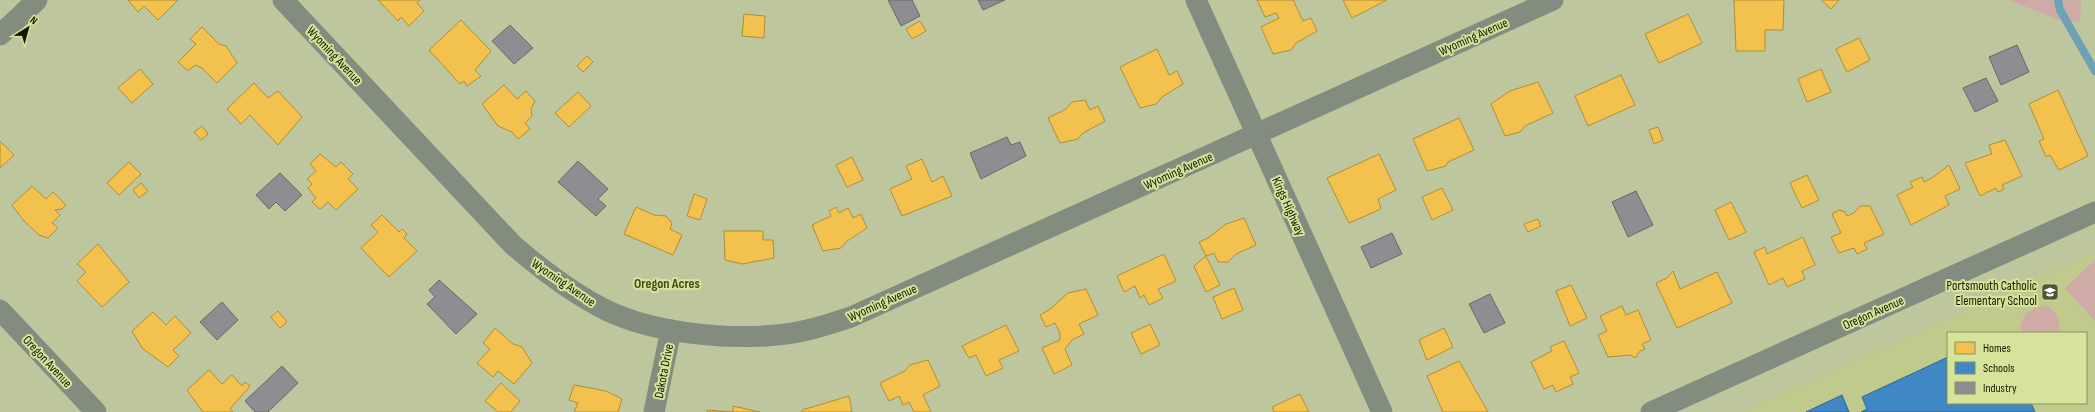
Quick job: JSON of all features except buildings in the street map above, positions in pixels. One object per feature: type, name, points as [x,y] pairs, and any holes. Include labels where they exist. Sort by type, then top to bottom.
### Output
[{"type":"street","points":[[0,35],[37,0]]},
{"type":"street","name":"Wyoming Avenue","points":[[283,0],[513,245],[548,275],[608,311],[653,326],[728,338],[778,335],[819,327],[838,321],[1257,135],[1553,0]]},
{"type":"street","name":"Kings Highway","points":[[1196,0],[1382,412]]},
{"type":"street","name":"Oregon Avenue","points":[[1651,412],[2095,212]]},
{"type":"street","name":"Oregon Avenue","points":[[0,310],[96,412]]},
{"type":"street","name":"Dakota Drive","points":[[654,412],[671,330]]},
{"type":"shaded area","points":[[2008,0],[2081,0],[2080,22],[2062,21]]},
{"type":"shaded area","name":"Portsmouth Catholic Elementary School","points":[[2095,252],[2095,412],[1741,412]]},
{"type":"shaded area","points":[[2095,260],[2095,321],[2065,288]]},
{"type":"shaded area","points":[[2048,306],[2054,312],[2060,325],[2059,332],[2023,332],[2020,326],[2024,317],[2027,313],[2038,307]]},
{"type":"waterway","points":[[2058,0],[2060,10],[2095,71]]},
{"type":"place","name":"Portsmouth Catholic Elementary School","points":[[2050,292]]},
{"type":"district","name":"Oregon Acres","points":[[667,283]]}]
